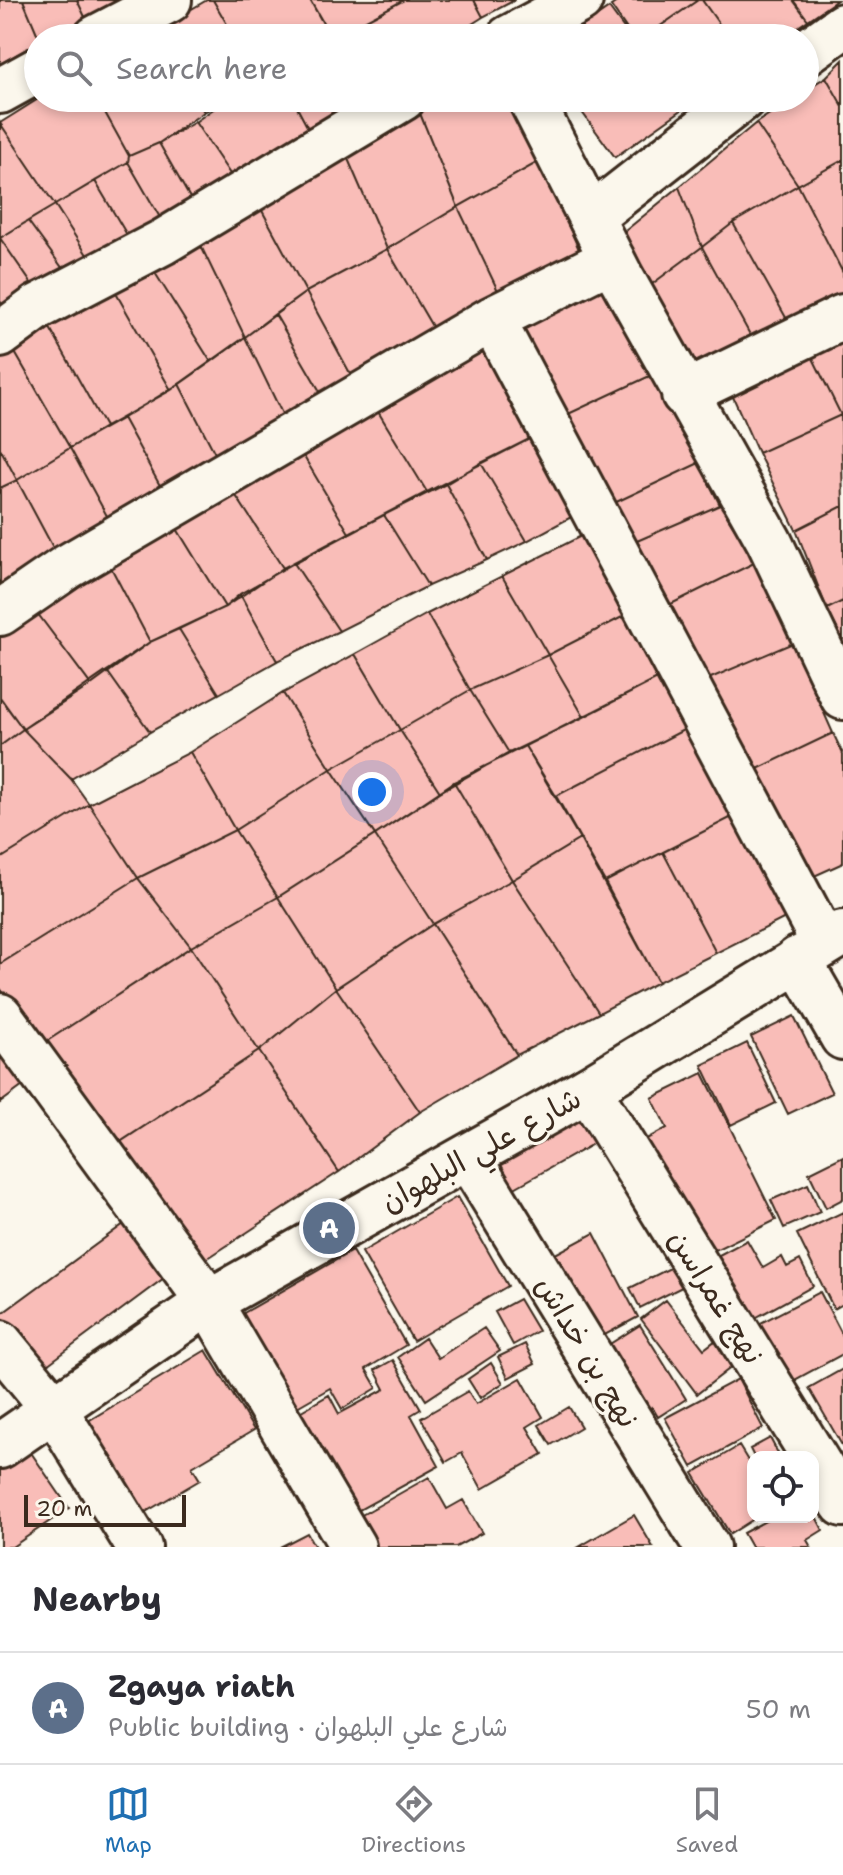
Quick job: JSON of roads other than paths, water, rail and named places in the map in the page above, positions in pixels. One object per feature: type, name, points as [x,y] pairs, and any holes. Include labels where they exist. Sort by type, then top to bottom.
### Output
[{"type":"street","points":[[123,24],[169,0]]},
{"type":"street","points":[[535,24],[580,0]]},
{"type":"street","points":[[819,43],[843,26]]},
{"type":"street","points":[[0,91],[24,78]]},
{"type":"street","points":[[0,335],[38,307],[163,242],[380,112]]},
{"type":"street","points":[[537,112],[684,394],[769,541],[843,695]]},
{"type":"street","points":[[591,217],[725,112]]},
{"type":"street","points":[[0,613],[67,567],[492,319],[612,259]]},
{"type":"street","points":[[684,394],[843,317]]},
{"type":"street","points":[[492,319],[822,945],[843,1037]]},
{"type":"street","name":"شارع علي البلهوان","points":[[0,1446],[209,1302],[588,1089],[822,945]]},
{"type":"street","points":[[0,1016],[209,1302],[353,1547]]},
{"type":"street","name":"نهج غمراسن","points":[[588,1089],[843,1504]]},
{"type":"street","name":"نهج بن خداش","points":[[468,1157],[707,1547]]},
{"type":"street","points":[[0,1343],[55,1410],[139,1547]]},
{"type":"place","name":"Zgaya riath","points":[[329,1228]]}]
